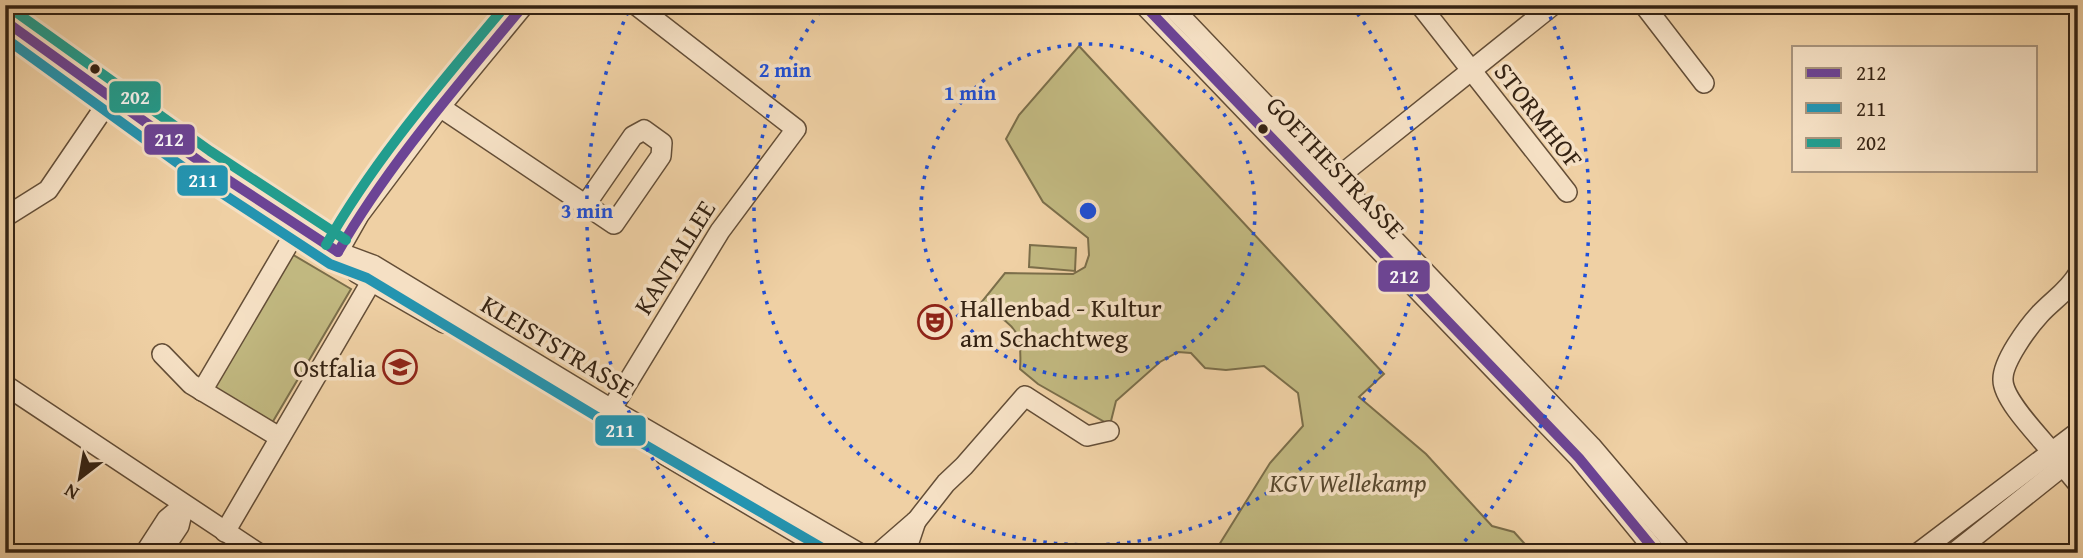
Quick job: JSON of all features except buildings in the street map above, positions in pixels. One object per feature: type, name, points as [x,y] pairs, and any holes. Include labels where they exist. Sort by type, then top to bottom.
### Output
[{"type":"street","points":[[338,252],[359,215],[440,107],[524,5]]},
{"type":"street","name":"KANTALLEE","points":[[608,414],[720,231],[796,129],[636,5]]},
{"type":"street","name":"GOETHESTRASSE","points":[[1144,5],[1329,184],[1591,446],[1682,553]]},
{"type":"street","name":"GOETHESTRASSE","points":[[1170,5],[1578,458],[1657,553]]},
{"type":"street","name":"STORMHOF","points":[[1420,5],[1567,192]]},
{"type":"street","points":[[1329,184],[1553,5]]},
{"type":"street","points":[[1644,5],[1704,83]]},
{"type":"street","name":"KLEISTSTRASSE","points":[[5,22],[202,163],[338,252],[373,265],[831,553]]},
{"type":"street","points":[[5,217],[48,190],[110,99]]},
{"type":"street","points":[[440,107],[614,224],[661,156],[662,142],[644,130],[633,136],[586,204]]},
{"type":"street","points":[[202,391],[289,243]]},
{"type":"street","name":"KLEISTSTRASSE","points":[[338,252],[357,273],[371,282],[859,553]]},
{"type":"street","points":[[2078,274],[2072,285],[2040,314],[2011,354],[2002,380],[2008,397],[2064,457],[2078,484]]},
{"type":"street","points":[[225,532],[371,282]]},
{"type":"street","points":[[162,354],[191,384],[279,437]]},
{"type":"street","points":[[5,385],[258,553]]},
{"type":"street","points":[[879,553],[917,520],[946,483],[1025,396],[1087,436],[1109,431]]},
{"type":"street","points":[[1954,553],[2064,457],[2078,432]]},
{"type":"street","points":[[1918,553],[2064,457]]},
{"type":"street","points":[[145,553],[167,519],[184,505]]},
{"type":"street","points":[[161,553],[179,526],[184,505]]},
{"type":"street","points":[[903,553],[917,520]]},
{"type":"green space","name":"KGV Wellekamp","points":[[1079,46],[1384,374],[1359,397],[1426,454],[1492,526],[1514,532],[1533,553],[1214,553],[1270,463],[1303,426],[1298,393],[1264,366],[1226,370],[1205,368],[1191,353],[1178,352],[1160,362],[1116,401],[1110,425],[1038,384],[1020,369],[1020,344],[1014,329],[980,304],[1005,273],[1073,274],[1085,267],[1089,255],[1088,238],[1043,202],[1006,139],[1019,115]]},
{"type":"green space","points":[[1030,245],[1076,248],[1075,271],[1029,267]]},
{"type":"green space","points":[[290,253],[351,289],[272,423],[211,386]]},
{"type":"transit line","name":"202","points":[[326,245],[388,151],[506,5]]},
{"type":"transit line","name":"212","points":[[338,252],[402,156],[524,5]]},
{"type":"transit line","name":"212","points":[[1144,5],[1579,458],[1657,553]]},
{"type":"transit line","name":"202","points":[[13,10],[210,151],[346,240]]},
{"type":"transit line","name":"212","points":[[5,21],[202,163],[338,252]]},
{"type":"transit line","name":"211","points":[[5,38],[194,175],[330,264],[367,278],[604,421],[831,553]]},
{"type":"place","name":"Hallenbad - Kultur am Schachtweg","points":[[935,322]]},
{"type":"place","name":"Ostfalia","points":[[400,367]]}]
